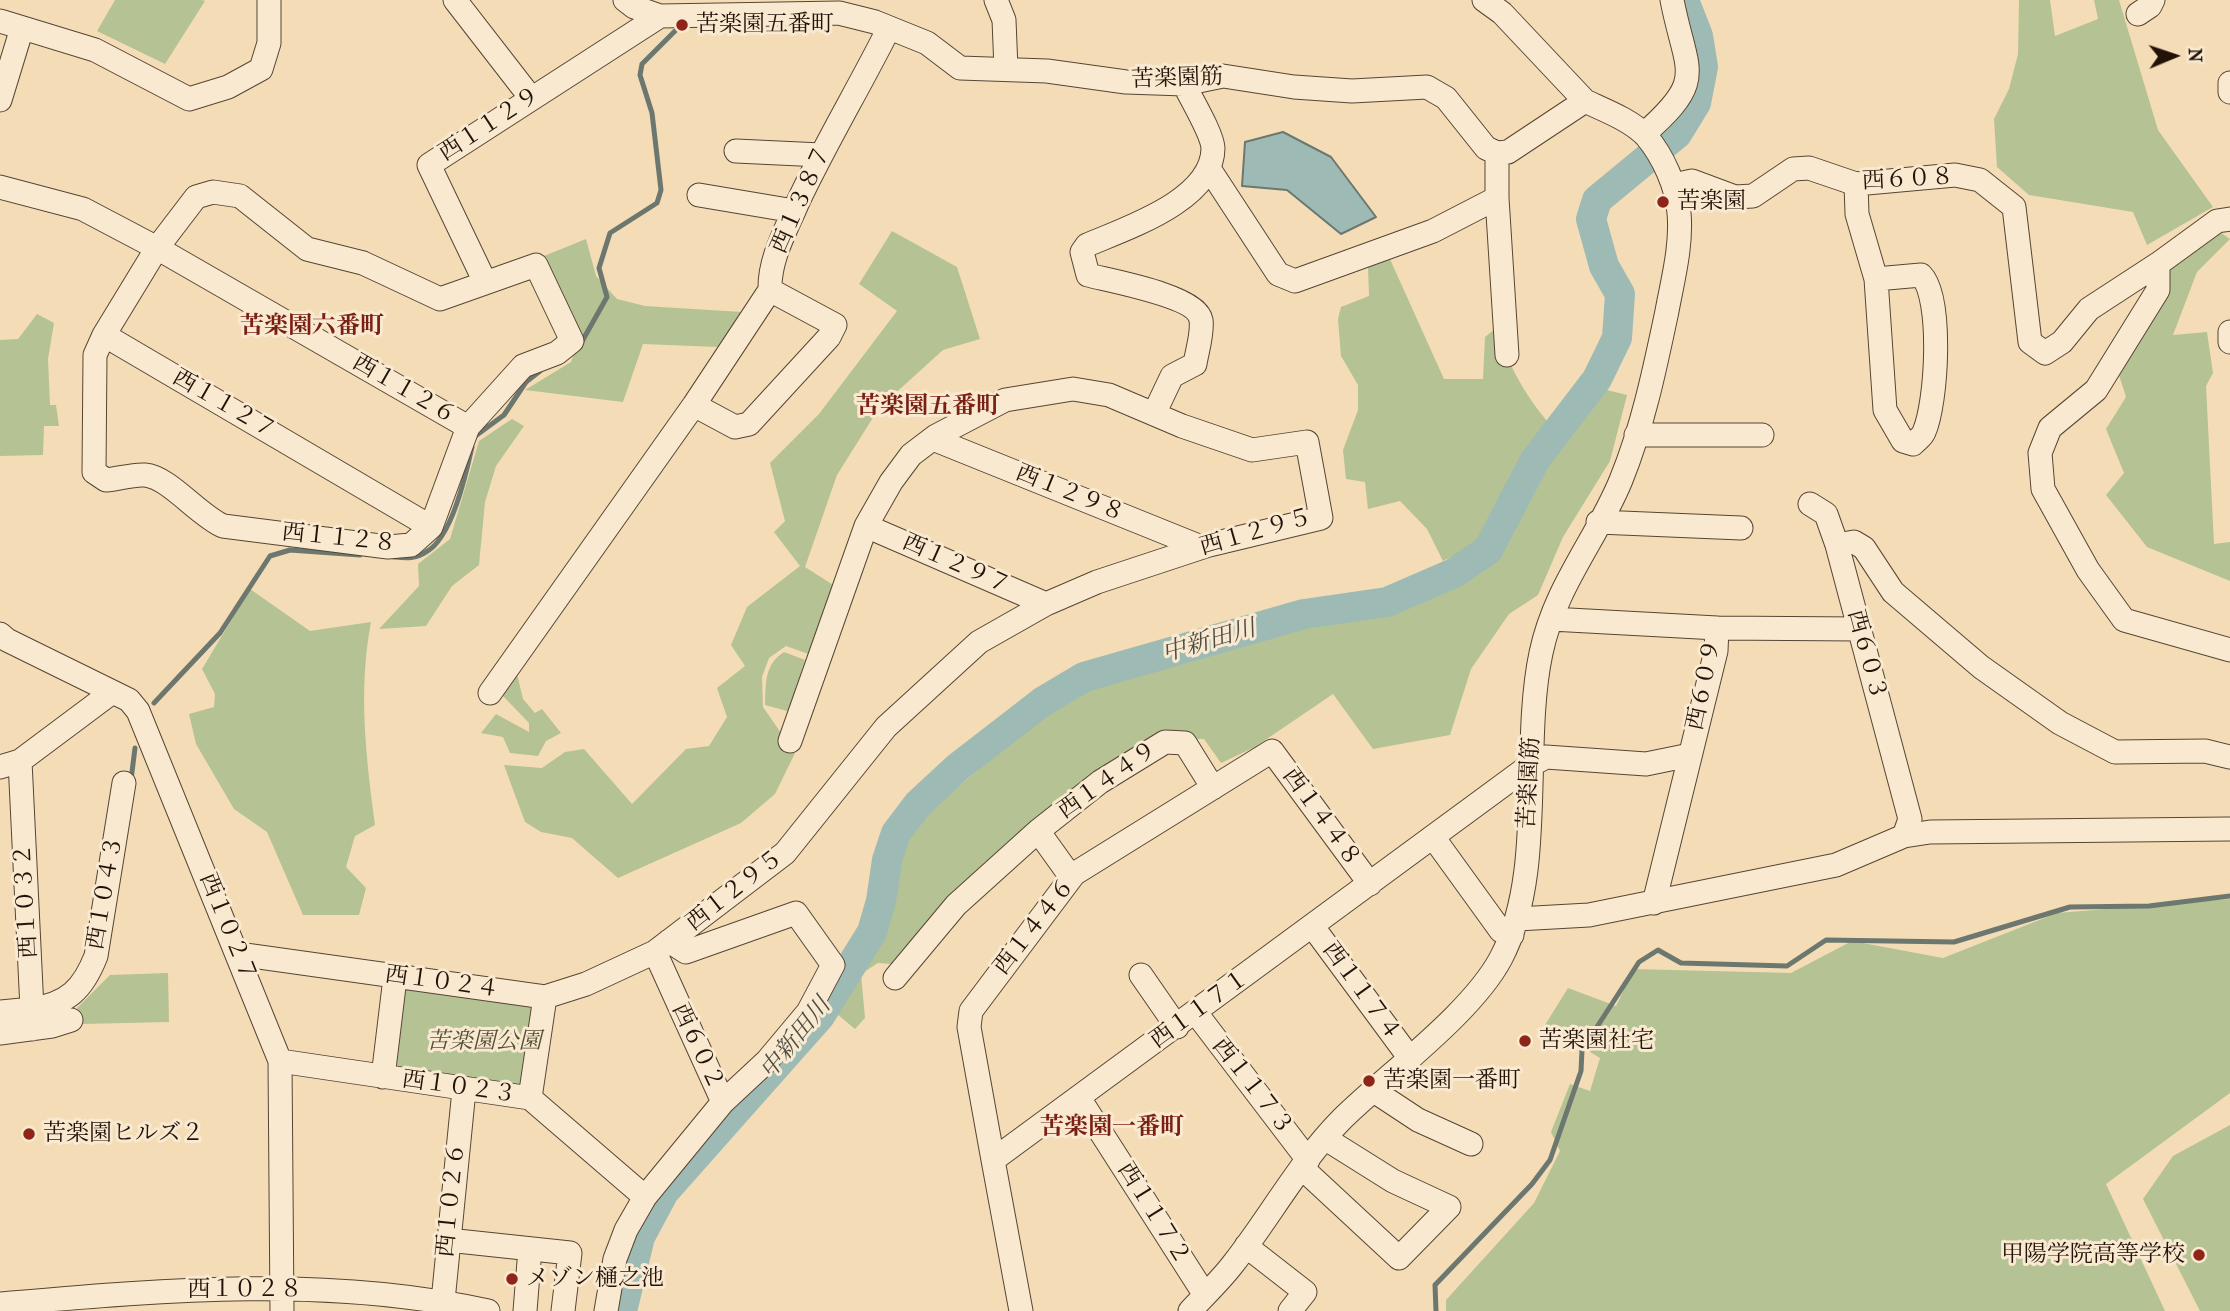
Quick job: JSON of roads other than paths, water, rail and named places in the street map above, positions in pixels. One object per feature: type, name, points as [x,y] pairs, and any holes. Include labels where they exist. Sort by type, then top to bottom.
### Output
[{"type":"street","points":[[0,100],[11,24],[95,50],[189,99],[228,87],[261,69],[269,43],[268,0]]},
{"type":"street","points":[[455,0],[531,98]]},
{"type":"street","points":[[625,0],[634,7],[660,16]]},
{"type":"street","points":[[1484,0],[1502,13],[1585,101],[1652,146],[1676,106],[1688,78],[1688,57],[1672,0]]},
{"type":"street","name":"苦楽園筋","points":[[660,16],[696,7],[879,17],[927,43],[960,68],[1006,69],[1126,82],[1184,84],[1223,76],[1294,87],[1352,91],[1427,87],[1446,98],[1486,148],[1497,153]]},
{"type":"street","points":[[1004,7],[1006,69]]},
{"type":"street","name":"西１１２９","points":[[485,282],[429,165],[660,16]]},
{"type":"street","name":"西１３８７","points":[[490,693],[694,405],[770,290],[769,273],[879,17]]},
{"type":"street","points":[[2230,83],[2230,92]]},
{"type":"street","points":[[1154,414],[1172,376],[1195,364],[1201,320],[1195,308],[1181,300],[1088,275],[1082,251],[1087,245],[1152,218],[1190,192],[1210,170],[1213,145],[1184,84]]},
{"type":"street","points":[[1507,355],[1503,343],[1496,198],[1497,153],[1508,152],[1585,101]]},
{"type":"street","name":"苦楽園筋","points":[[1197,1303],[1246,1246],[1325,1139],[1475,995],[1500,961],[1514,927],[1528,832],[1529,766],[1541,654],[1551,619],[1578,557],[1620,483],[1636,435],[1673,281],[1679,212],[1674,185],[1652,146]]},
{"type":"street","points":[[736,151],[821,155]]},
{"type":"street","name":"西６０８","points":[[1674,185],[1692,181],[1735,197],[1753,196],[1793,169],[1809,168],[1856,184],[1955,175],[1980,180],[2014,207],[2031,342],[2045,353],[2062,342],[2089,309],[2158,264]]},
{"type":"street","points":[[1210,170],[1278,274],[1295,281],[1433,231],[1496,198]]},
{"type":"street","points":[[1856,184],[1857,214],[1876,279],[1885,410],[1903,441],[1913,444],[1924,433],[1937,360],[1930,284],[1921,275],[1876,279]]},
{"type":"street","name":"西１１２６","points":[[0,187],[83,209],[157,247],[468,427]]},
{"type":"street","name":"西１１２８","points":[[104,335],[95,355],[94,472],[106,480],[146,475],[162,481],[208,520],[223,526],[388,547],[411,545],[431,527],[468,427],[523,366],[557,353],[572,341],[536,265],[440,299],[363,263],[307,249],[240,196],[213,192],[196,197],[157,247]]},
{"type":"street","points":[[699,195],[794,211]]},
{"type":"street","points":[[2230,219],[2217,221],[2158,264],[2158,290],[2096,390],[2050,428],[2040,453],[2043,489],[2088,570],[2124,620],[2230,650]]},
{"type":"street","points":[[104,335],[157,247]]},
{"type":"street","points":[[694,405],[735,427],[749,425],[829,337],[835,325],[770,290]]},
{"type":"street","points":[[2230,332],[2230,342]]},
{"type":"street","name":"西１１２７","points":[[104,335],[431,527]]},
{"type":"street","name":"西１２９５","points":[[662,947],[785,853],[886,727],[979,642],[1046,604],[1097,582],[1209,545],[1321,518],[1307,442],[1252,450],[1109,395],[1073,389],[1005,400],[933,439],[911,455],[891,482],[866,526],[790,741]]},
{"type":"street","points":[[1636,435],[1762,435]]},
{"type":"street","name":"西１２９８","points":[[933,439],[1200,547],[1209,545]]},
{"type":"street","points":[[1810,504],[1826,514],[1837,545]]},
{"type":"street","points":[[1598,523],[1741,528]]},
{"type":"street","name":"西１２９７","points":[[866,526],[1046,604]]},
{"type":"street","name":"西６０３","points":[[1904,836],[1910,819],[1837,545],[1854,541],[1864,548],[1893,592],[1981,667],[2060,723],[2115,752],[2205,751],[2230,757]]},
{"type":"street","name":"西６０９","points":[[1551,619],[1717,628],[1716,652],[1654,903]]},
{"type":"street","points":[[1717,628],[1860,629]]},
{"type":"street","name":"西１０２７","points":[[0,634],[128,700],[138,711],[280,1061],[282,1311]]},
{"type":"street","points":[[10,764],[111,693]]},
{"type":"street","name":"西１４４９","points":[[1071,877],[1038,831],[1100,782],[1165,742],[1185,743],[1213,788]]},
{"type":"street","name":"西１４４６","points":[[993,1160],[969,1027],[971,1010],[1071,877],[1272,751]]},
{"type":"street","name":"西１４４８","points":[[1272,751],[1370,884]]},
{"type":"street","points":[[1529,766],[1546,757],[1646,764],[1690,755]]},
{"type":"street","name":"西１０３２","points":[[10,764],[32,1019]]},
{"type":"street","name":"西１１７１","points":[[993,1160],[1529,766]]},
{"type":"street","name":"西１０４３","points":[[32,1019],[71,996],[87,978],[96,956],[124,783]]},
{"type":"street","points":[[1433,837],[1501,931],[1654,903],[1836,865],[1904,836],[1930,832],[2229,829]]},
{"type":"street","points":[[895,978],[956,905],[1038,831]]},
{"type":"street","points":[[530,1098],[545,997],[586,984],[662,947],[686,952],[796,913],[833,965],[808,1012],[767,1062],[723,1102]]},
{"type":"street","name":"西１１７４","points":[[1312,927],[1409,1057]]},
{"type":"street","name":"西６０２","points":[[606,1311],[615,1259],[645,1197],[723,1102],[662,947]]},
{"type":"street","name":"西１０２４","points":[[238,954],[545,997]]},
{"type":"street","name":"西１１７３","points":[[1141,975],[1186,1020],[1305,1164],[1399,1258],[1449,1207],[1393,1181],[1325,1139]]},
{"type":"street","points":[[383,1077],[395,978]]},
{"type":"street","points":[[0,1012],[32,1019],[71,1020]]},
{"type":"street","points":[[0,1033],[32,1019]]},
{"type":"street","name":"西１０２３","points":[[280,1061],[530,1098],[645,1197]]},
{"type":"street","name":"西１０２６","points":[[442,1306],[464,1090]]},
{"type":"street","points":[[1374,1091],[1418,1120],[1471,1144]]},
{"type":"street","name":"西１１７２","points":[[1079,1098],[1197,1303]]},
{"type":"street","points":[[993,1160],[1021,1311]]},
{"type":"street","points":[[448,1240],[570,1253],[563,1311]]},
{"type":"street","points":[[1246,1246],[1305,1292],[1290,1311]]},
{"type":"street","points":[[525,1311],[530,1249]]},
{"type":"street","name":"西１０２８","points":[[0,1304],[154,1301],[281,1286],[488,1311]]},
{"type":"water","points":[[1283,132],[1331,157],[1376,217],[1341,234],[1287,190],[1242,186],[1245,142]]},
{"type":"waterway","name":"中新田川","points":[[622,1311],[640,1237],[664,1192],[820,1016],[872,932],[881,901],[887,860],[896,833],[918,804],[958,767],[1042,702],[1084,677],[1304,614],[1387,602],[1454,573],[1488,550],[1535,460],[1597,379],[1617,338],[1620,294],[1604,266],[1591,219],[1597,200],[1677,134],[1696,103],[1703,67],[1698,36],[1684,0]]},
{"type":"waterway","points":[[580,345],[607,297],[599,268],[610,233],[657,203],[661,190],[652,113],[640,75],[642,64],[675,31]]},
{"type":"waterway","points":[[474,437],[504,415],[526,382],[540,371]]},
{"type":"waterway","points":[[394,557],[418,556],[435,545],[457,504],[472,447]]},
{"type":"waterway","points":[[154,703],[220,633],[270,556],[290,550],[360,555]]},
{"type":"waterway","points":[[131,780],[135,748]]},
{"type":"waterway","points":[[1436,1311],[1435,1285],[1532,1184],[1550,1160],[1581,1071],[1582,1050],[1639,962],[1658,950],[1681,963],[1787,966],[1826,940],[1954,942],[2070,907],[2149,906],[2230,896]]},
{"type":"place","name":"苦楽園五番町","points":[[682,25]]},
{"type":"place","name":"苦楽園","points":[[1663,202]]},
{"type":"place","name":"苦楽園社宅","points":[[1525,1041]]},
{"type":"place","name":"苦楽園一番町","points":[[1369,1081]]},
{"type":"place","name":"苦楽園ヒルズ２","points":[[29,1134]]},
{"type":"place","name":"甲陽学院高等学校","points":[[2199,1255]]},
{"type":"place","name":"メゾン樋之池","points":[[512,1279]]},
{"type":"district","name":"苦楽園六番町","points":[[312,327]]},
{"type":"district","name":"苦楽園五番町","points":[[928,407]]},
{"type":"district","name":"苦楽園一番町","points":[[1112,1128]]},
{"type":"park label","name":"苦楽園公園","points":[[484,1042]]}]
